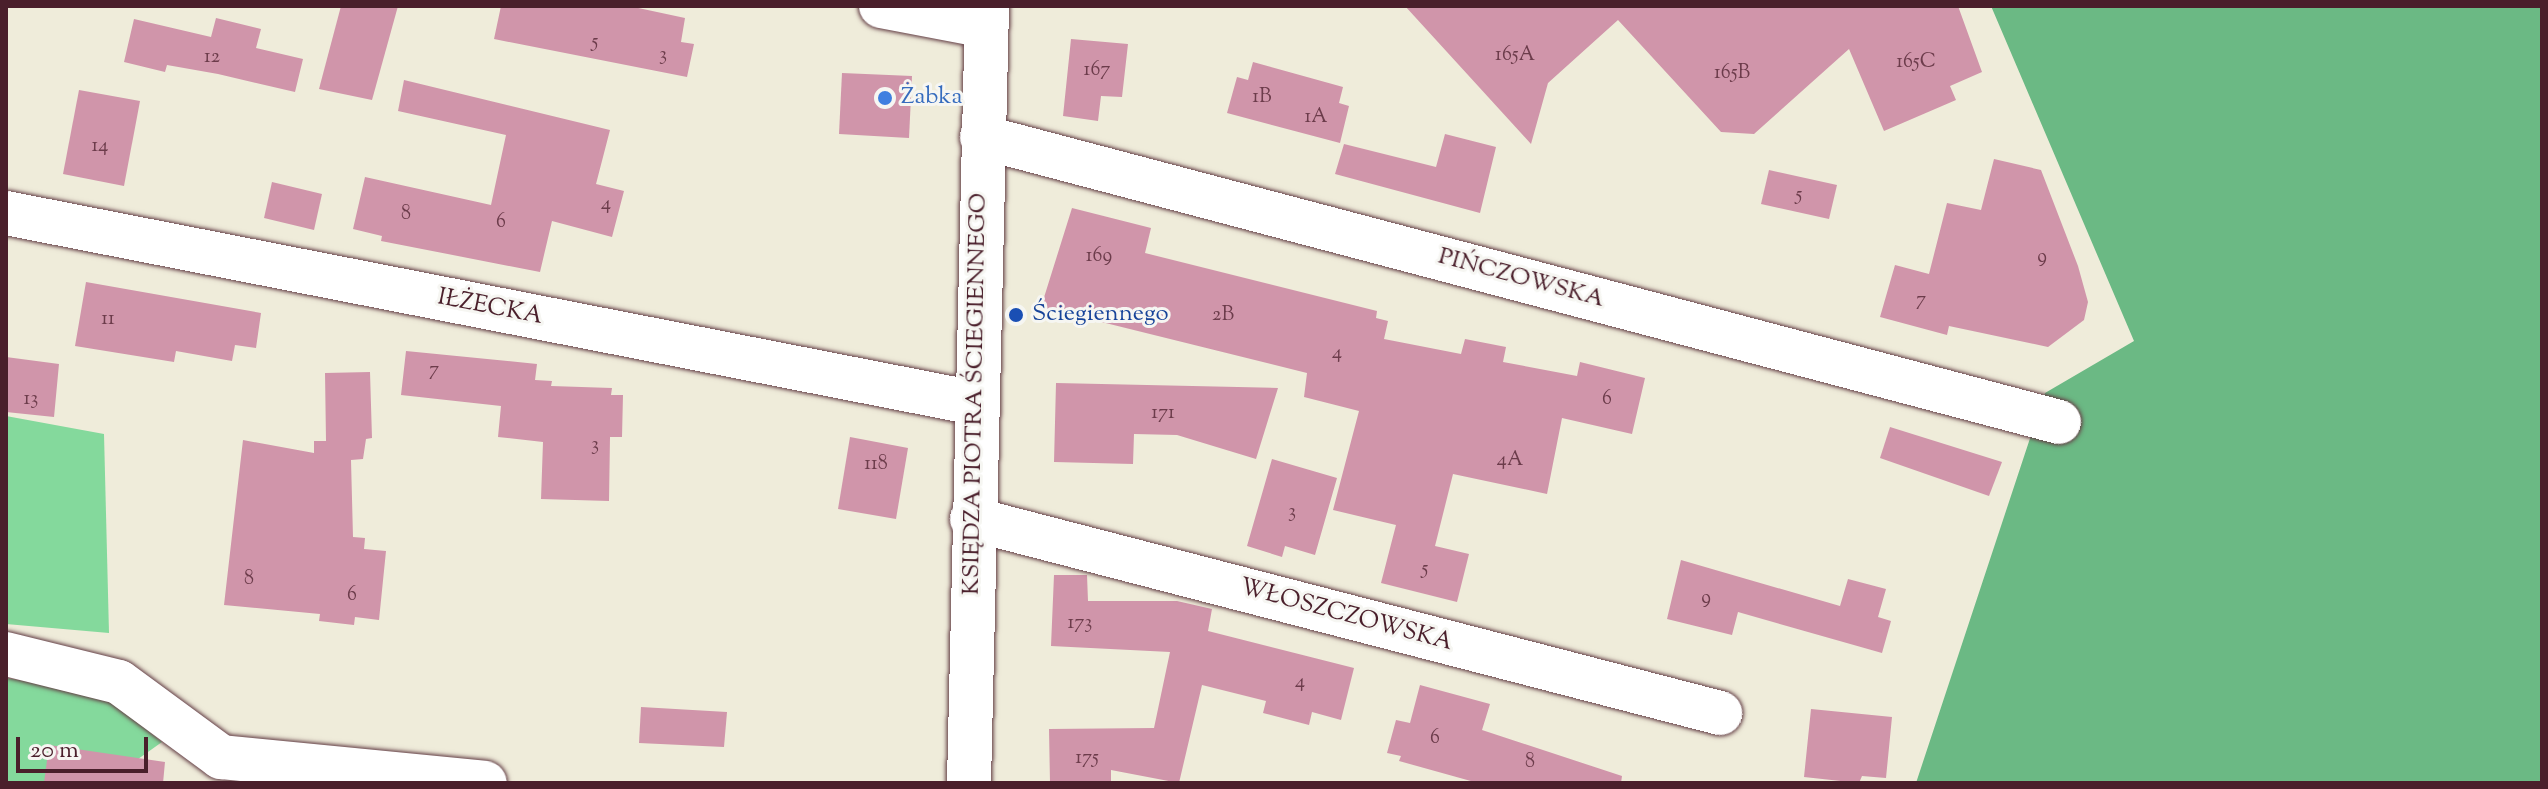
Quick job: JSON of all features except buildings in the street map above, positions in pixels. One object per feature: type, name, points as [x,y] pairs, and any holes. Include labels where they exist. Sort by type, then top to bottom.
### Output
[{"type":"street","points":[[881,6],[986,16]]},
{"type":"street","name":"KSIĘDZA PIOTRA ŚCIEGIENNEGO","points":[[969,783],[972,519],[986,16]]},
{"type":"street","name":"PIŃCZOWSKA","points":[[982,137],[2059,422]]},
{"type":"street","name":"IŁŻECKA","points":[[6,213],[975,403]]},
{"type":"street","name":"WŁOSZCZOWSKA","points":[[972,519],[1720,713]]},
{"type":"street","points":[[6,654],[119,682],[220,770],[485,783]]},
{"type":"green space","points":[[1991,6],[2542,6],[2542,783],[1916,783],[2045,393],[2134,341]]},
{"type":"green space","points":[[6,416],[104,434],[109,633],[6,624]]},
{"type":"green space","points":[[6,678],[99,692],[162,742],[117,774],[116,783],[6,783]]},
{"type":"place","name":"Żabka","points":[[885,98]]},
{"type":"place","name":"Ściegiennego","points":[[1016,315]]}]
